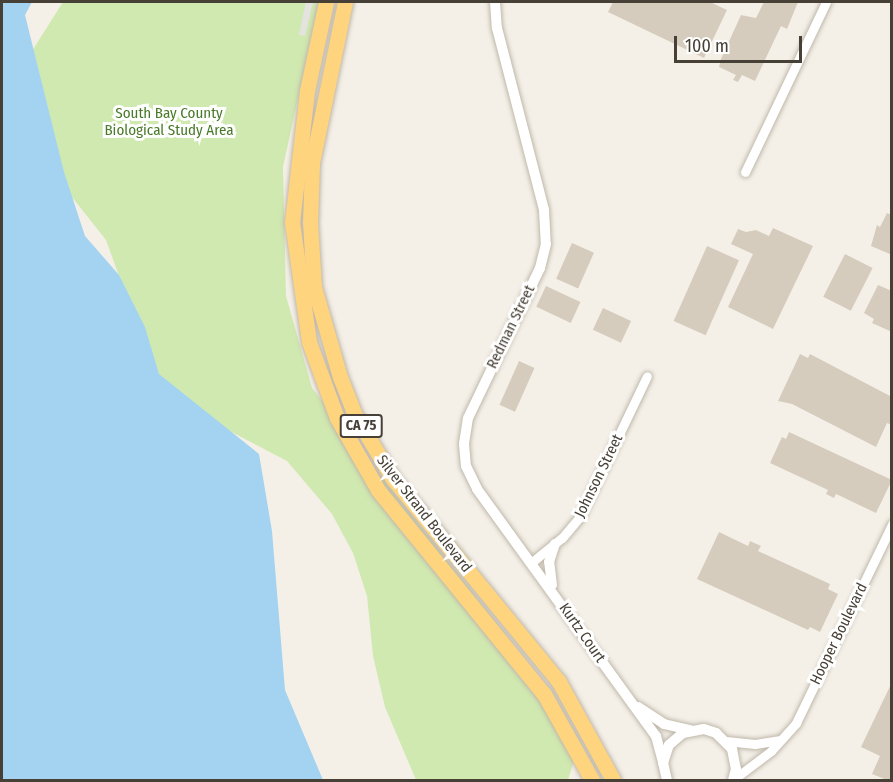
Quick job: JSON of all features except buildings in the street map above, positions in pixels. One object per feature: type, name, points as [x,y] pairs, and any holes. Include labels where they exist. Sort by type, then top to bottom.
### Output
[{"type":"highway","name":"Silver Strand Boulevard","points":[[326,2],[307,91],[292,222],[298,287],[313,353],[337,418],[378,490],[544,694],[592,780]]},
{"type":"highway","name":"Silver Strand Boulevard","points":[[345,2],[312,163],[310,222],[314,286],[340,377],[355,415],[393,479],[558,682],[613,780]]},
{"type":"street","name":"Redman Street","points":[[495,2],[497,28],[544,210],[546,244],[540,268],[471,411],[464,444],[466,466],[477,489],[532,562]]},
{"type":"street","points":[[745,172],[826,2]]},
{"type":"street","name":"Johnson Street","points":[[532,562],[555,544],[579,518],[647,376]]},
{"type":"street","name":"Hooper Boulevard","points":[[734,779],[779,740],[800,715],[891,524]]},
{"type":"street","points":[[555,544],[549,561],[550,574],[565,609]]},
{"type":"street","name":"Kurtz Court","points":[[532,562],[656,736],[667,780]]},
{"type":"street","name":"Kurtz Court","points":[[633,703],[664,724],[710,731],[726,741]]},
{"type":"street","points":[[663,763],[669,745],[692,730]]},
{"type":"street","points":[[726,741],[755,744],[779,740]]},
{"type":"street","points":[[726,741],[736,759],[734,779]]},
{"type":"green space","name":"South Bay County Biological Study Area","points":[[63,2],[319,2],[283,167],[286,296],[312,388],[555,697],[580,741],[568,780],[416,780],[385,707],[373,656],[367,596],[353,553],[332,514],[287,461],[191,411],[157,381],[106,240],[60,182],[25,62]]},
{"type":"shaded area","points":[[306,2],[313,2],[305,36],[299,35]]},
{"type":"water","points":[[2,2],[32,2],[25,15],[64,172],[85,236],[119,275],[145,327],[159,374],[259,454],[272,531],[285,690],[323,780],[2,780]]}]
